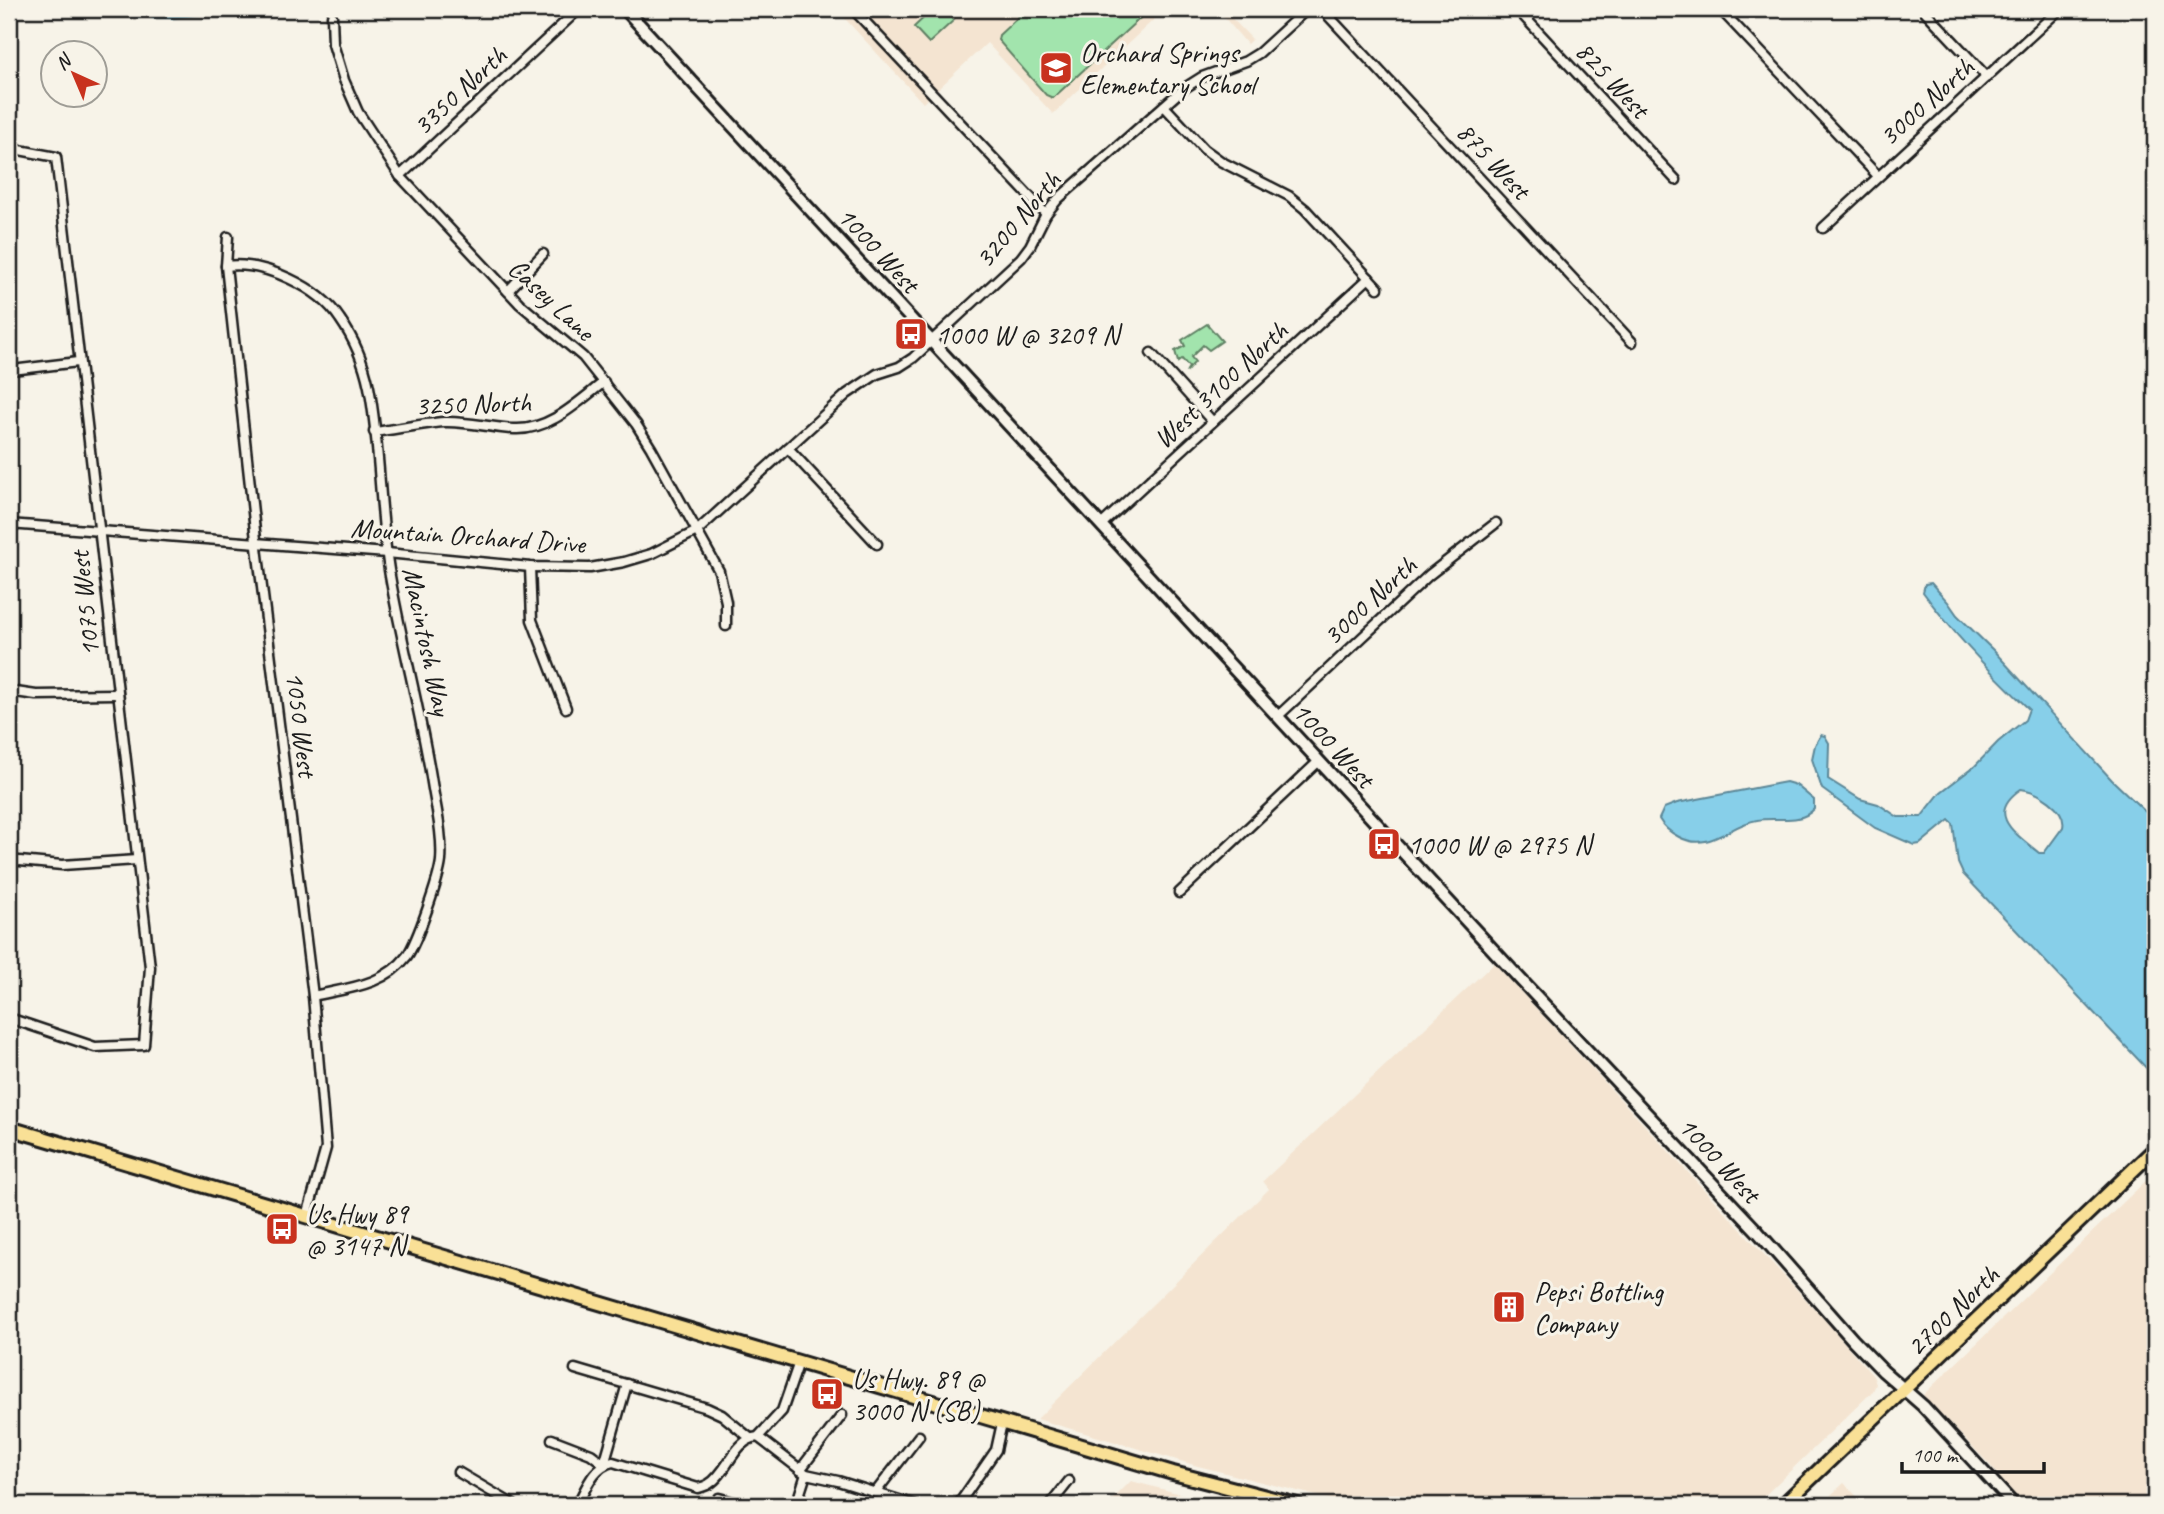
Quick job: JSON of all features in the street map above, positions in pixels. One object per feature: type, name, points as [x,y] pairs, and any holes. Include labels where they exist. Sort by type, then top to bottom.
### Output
[{"type":"main road","points":[[9,1128],[1002,1423],[1173,1473],[1297,1505]]},
{"type":"main road","name":"2700 North","points":[[1783,1505],[2155,1149]]},
{"type":"street","name":"3350 North","points":[[400,176],[579,9]]},
{"type":"street","name":"1000 West","points":[[625,9],[1520,979],[1758,1232],[1853,1340],[1923,1406],[2014,1505]]},
{"type":"street","points":[[853,9],[1046,214]]},
{"type":"street","name":"3200 North","points":[[933,341],[1021,258],[1046,214],[1066,192],[1184,89],[1202,78],[1221,72],[1259,53],[1307,9]]},
{"type":"street","name":"875 West","points":[[1322,9],[1633,342]]},
{"type":"street","name":"825 West","points":[[1517,9],[1676,180]]},
{"type":"street","points":[[1720,9],[1878,176]]},
{"type":"street","points":[[1923,9],[1987,77]]},
{"type":"street","name":"3000 North","points":[[1823,228],[2060,9]]},
{"type":"street","name":"Casey Lane","points":[[332,16],[333,44],[344,80],[358,112],[400,176],[508,291],[583,357],[652,448],[719,570],[723,583],[726,626]]},
{"type":"street","points":[[1164,106],[1204,149],[1222,162],[1289,196],[1305,209],[1378,288]]},
{"type":"street","name":"1075 West","points":[[9,148],[56,158],[150,967],[144,1045],[95,1047],[9,1018]]},
{"type":"street","name":"1050 West","points":[[228,236],[226,266],[256,544],[313,996],[326,1148],[307,1216]]},
{"type":"street","points":[[508,291],[543,254]]},
{"type":"street","name":"Macintosh Way","points":[[226,266],[243,264],[270,270],[305,286],[339,317],[360,354],[369,386],[387,553],[424,732],[441,838],[440,862],[434,889],[409,954],[393,971],[376,982],[313,996]]},
{"type":"street","name":"West 3100 North","points":[[1102,524],[1369,278]]},
{"type":"street","name":"Mountain Orchard Drive","points":[[9,524],[387,553],[530,567],[590,568],[624,562],[651,554],[697,531],[859,385],[877,374],[899,367],[933,341]]},
{"type":"street","points":[[1151,353],[1212,421]]},
{"type":"street","points":[[12,370],[78,362]]},
{"type":"street","name":"3250 North","points":[[374,432],[444,422],[517,429],[531,427],[563,414],[604,382]]},
{"type":"street","points":[[788,449],[877,544]]},
{"type":"street","name":"3000 North","points":[[1278,716],[1429,575],[1496,523]]},
{"type":"street","points":[[530,567],[532,620],[566,708]]},
{"type":"street","points":[[9,691],[36,695],[117,694]]},
{"type":"street","points":[[1179,893],[1319,761]]},
{"type":"street","points":[[9,860],[62,864],[137,860]]},
{"type":"street","points":[[577,1505],[595,1472],[604,1464],[612,1462],[698,1488],[710,1484],[782,1411],[799,1362]]},
{"type":"street","points":[[575,1368],[714,1411],[803,1472],[908,1504]]},
{"type":"street","points":[[604,1464],[627,1384]]},
{"type":"street","points":[[792,1505],[799,1496],[803,1472],[842,1415]]},
{"type":"street","points":[[958,1505],[996,1450],[1002,1423]]},
{"type":"street","points":[[875,1493],[919,1437]]},
{"type":"street","points":[[552,1439],[591,1454],[604,1464]]},
{"type":"street","points":[[458,1472],[508,1504]]},
{"type":"street","points":[[1050,1505],[1069,1481]]},
{"type":"street","points":[[719,1498],[745,1505]]},
{"type":"shaded area","name":"Orchard Springs Elementary School","points":[[836,9],[1165,9],[1053,114],[987,43],[923,103]]},
{"type":"shaded area","name":"Orchard Springs Elementary School","points":[[1217,9],[1223,9],[1252,39],[1247,44]]},
{"type":"shaded area","points":[[1494,963],[1823,1318],[1873,1376],[1876,1384],[1873,1391],[1755,1505],[1382,1505],[1344,1497],[1341,1502],[1194,1465],[1037,1419],[1269,1189],[1263,1181]]},
{"type":"shaded area","points":[[2155,1172],[2155,1505],[2021,1505],[1990,1465],[1923,1395]]},
{"type":"shaded area","points":[[1131,1481],[1223,1505],[1107,1505]]},
{"type":"shaded area","points":[[1844,1483],[1865,1505],[1820,1505]]},
{"type":"green space","points":[[933,9],[944,9],[954,20],[929,43],[914,27]]},
{"type":"green space","points":[[1027,9],[1150,9],[1053,98],[1046,95],[998,40],[999,35]]},
{"type":"green space","points":[[1207,324],[1222,341],[1209,350],[1203,345],[1191,357],[1195,362],[1186,372],[1189,367],[1182,359],[1178,362],[1175,351],[1185,346],[1182,340]]},
{"type":"water","points":[[1931,583],[1957,615],[1993,650],[2112,780],[2155,821],[2155,1074],[2149,1071],[1963,874],[1958,863],[1953,824],[1949,820],[1920,844],[1914,845],[1875,828],[1822,789],[1812,759],[1815,745],[1821,735],[1825,736],[1829,743],[1828,779],[1860,799],[1878,804],[1898,817],[1921,817],[1941,792],[1975,766],[2025,720],[2029,709],[1947,623],[1923,592],[1925,584]],"holes":[[[2021,789],[2028,790],[2056,807],[2063,820],[2063,827],[2044,853],[2039,853],[2013,831],[2004,815],[2010,798]]]},
{"type":"water","points":[[1786,782],[1796,785],[1814,800],[1814,809],[1802,817],[1757,820],[1700,842],[1676,835],[1665,828],[1659,819],[1664,808],[1677,803]]},
{"type":"waterway","points":[[64,9],[171,14],[208,9]]},
{"type":"place","name":"Orchard Springs Elementary School","points":[[1056,68]]},
{"type":"place","name":"1000 W @ 3209 N","points":[[911,334]]},
{"type":"place","name":"1000 W @ 2975 N","points":[[1384,844]]},
{"type":"place","name":"Us Hwy 89 @ 3147 N","points":[[282,1229]]},
{"type":"place","name":"Pepsi Bottling Company","points":[[1509,1307]]},
{"type":"place","name":"Us Hwy. 89 @ 3000 N (SB)","points":[[827,1394]]}]
